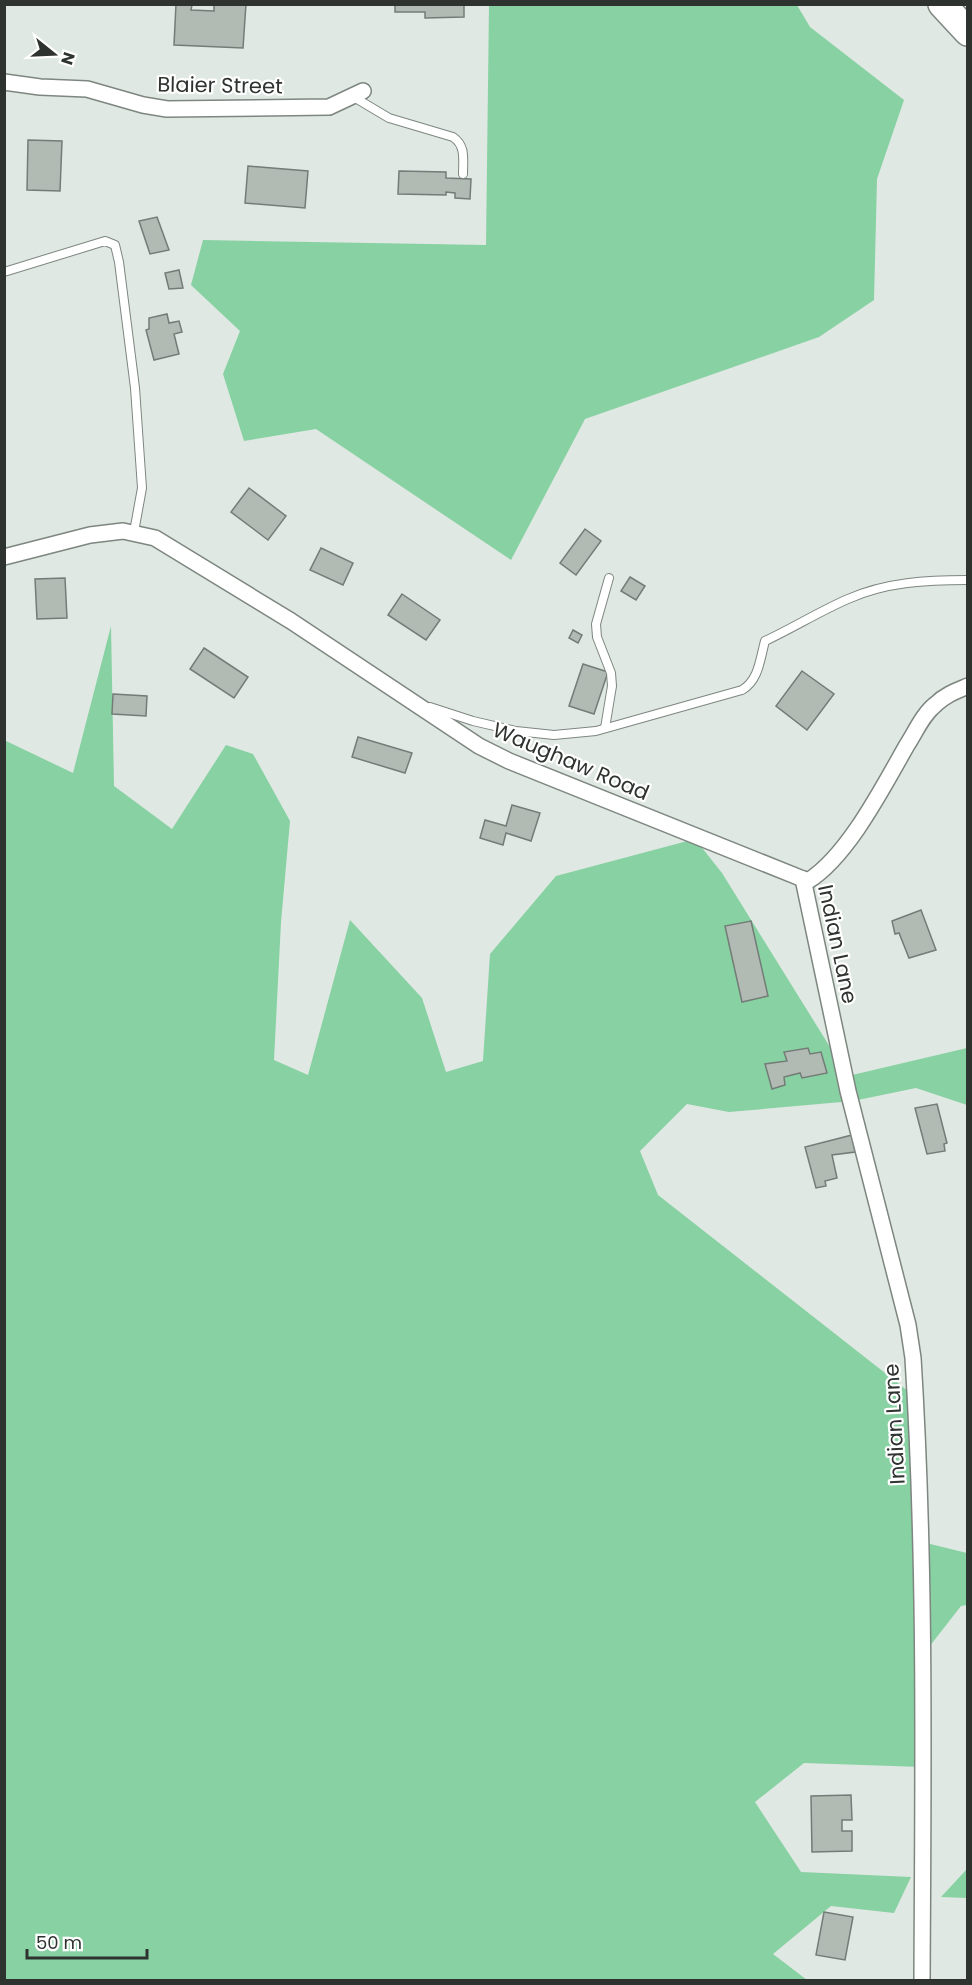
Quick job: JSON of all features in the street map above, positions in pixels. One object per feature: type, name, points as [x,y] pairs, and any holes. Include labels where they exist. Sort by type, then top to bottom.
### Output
[{"type":"highway","points":[[942,4],[968,32]]},
{"type":"street","name":"Blaier Street","points":[[4,82],[40,87],[87,89],[143,105],[167,109],[329,107],[357,94]]},
{"type":"street","name":"Waughaw Road","points":[[4,557],[90,535],[123,531],[155,538],[216,574],[479,746],[509,761],[803,879]]},
{"type":"street","points":[[803,879],[808,881],[820,873],[839,853],[876,798],[927,713],[943,698],[968,686]]},
{"type":"street","name":"Indian Lane","points":[[803,879],[848,1091],[908,1326],[913,1358],[919,1518],[923,1748],[921,1980]]},
{"type":"lane","points":[[357,94],[389,118],[453,137],[463,148],[463,174]]},
{"type":"lane","points":[[4,272],[105,241],[115,245],[135,388],[142,488],[134,532]]},
{"type":"lane","points":[[605,728],[612,686],[611,673],[597,637],[596,624],[609,578]]},
{"type":"lane","points":[[416,703],[473,721],[525,732],[554,735],[583,733],[742,690],[755,676],[765,641],[848,598],[912,582],[968,580]]},
{"type":"green space","points":[[489,5],[797,5],[810,27],[904,100],[877,179],[874,300],[819,337],[585,419],[511,560],[316,429],[244,441],[223,374],[240,331],[191,285],[203,240],[486,245]]},
{"type":"green space","points":[[111,626],[114,786],[172,829],[226,745],[253,754],[290,821],[281,922],[274,1060],[308,1075],[350,920],[422,998],[446,1072],[483,1061],[490,954],[556,876],[695,839],[722,873],[848,1076],[967,1048],[967,1105],[916,1088],[853,1101],[729,1112],[687,1104],[640,1151],[658,1195],[922,1402],[918,1541],[967,1553],[967,1605],[961,1606],[915,1665],[922,1767],[804,1763],[755,1802],[801,1872],[911,1877],[894,1913],[831,1906],[773,1954],[807,1980],[5,1980],[4,740],[73,773]]},
{"type":"green space","points":[[967,1869],[967,1898],[941,1897]]},
{"type":"building","points":[[176,4],[192,5],[191,10],[214,11],[214,4],[246,4],[243,48],[174,45]]},
{"type":"building","points":[[395,4],[464,4],[464,17],[425,18],[425,12],[395,12]]},
{"type":"building","points":[[28,140],[62,141],[60,191],[27,190]]},
{"type":"building","points":[[248,166],[308,171],[305,208],[245,203]]},
{"type":"building","points":[[399,171],[446,172],[446,178],[471,179],[470,199],[455,198],[455,193],[446,192],[446,195],[398,194]]},
{"type":"building","points":[[157,217],[169,250],[150,254],[139,221]]},
{"type":"building","points":[[179,270],[183,288],[169,289],[165,273]]},
{"type":"building","points":[[167,314],[169,323],[179,321],[182,332],[174,334],[179,354],[154,360],[146,330],[149,329],[149,318]]},
{"type":"building","points":[[249,488],[286,516],[268,540],[231,512]]},
{"type":"building","points":[[585,529],[601,541],[576,575],[560,563]]},
{"type":"building","points":[[321,548],[353,563],[343,585],[310,570]]},
{"type":"building","points":[[630,577],[645,586],[636,600],[621,591]]},
{"type":"building","points":[[65,578],[67,618],[37,619],[35,579]]},
{"type":"building","points":[[402,594],[440,620],[426,640],[388,615]]},
{"type":"building","points":[[573,630],[582,635],[578,643],[569,638]]},
{"type":"building","points":[[204,648],[248,677],[234,698],[190,669]]},
{"type":"building","points":[[583,664],[608,672],[594,714],[569,706]]},
{"type":"building","points":[[802,671],[834,694],[807,730],[776,706]]},
{"type":"building","points":[[113,694],[147,696],[146,716],[112,714]]},
{"type":"building","points":[[358,737],[412,753],[405,773],[352,757]]},
{"type":"building","points":[[512,805],[540,813],[531,841],[506,833],[503,845],[480,838],[485,820],[506,826]]},
{"type":"building","points":[[921,910],[936,950],[909,958],[899,933],[895,934],[892,921]]},
{"type":"building","points":[[751,921],[768,996],[742,1002],[725,926]]},
{"type":"building","points":[[808,1048],[810,1054],[821,1052],[827,1073],[802,1078],[800,1073],[784,1077],[785,1085],[772,1089],[765,1064],[787,1061],[784,1052]]},
{"type":"building","points":[[937,1104],[947,1143],[944,1144],[945,1151],[927,1154],[915,1108]]},
{"type":"building","points":[[852,1135],[855,1152],[832,1155],[837,1178],[825,1181],[826,1186],[816,1188],[805,1147]]},
{"type":"building","points":[[851,1795],[852,1820],[842,1820],[842,1831],[852,1831],[852,1851],[812,1852],[811,1796]]},
{"type":"building","points":[[824,1912],[853,1917],[845,1960],[816,1955]]}]
